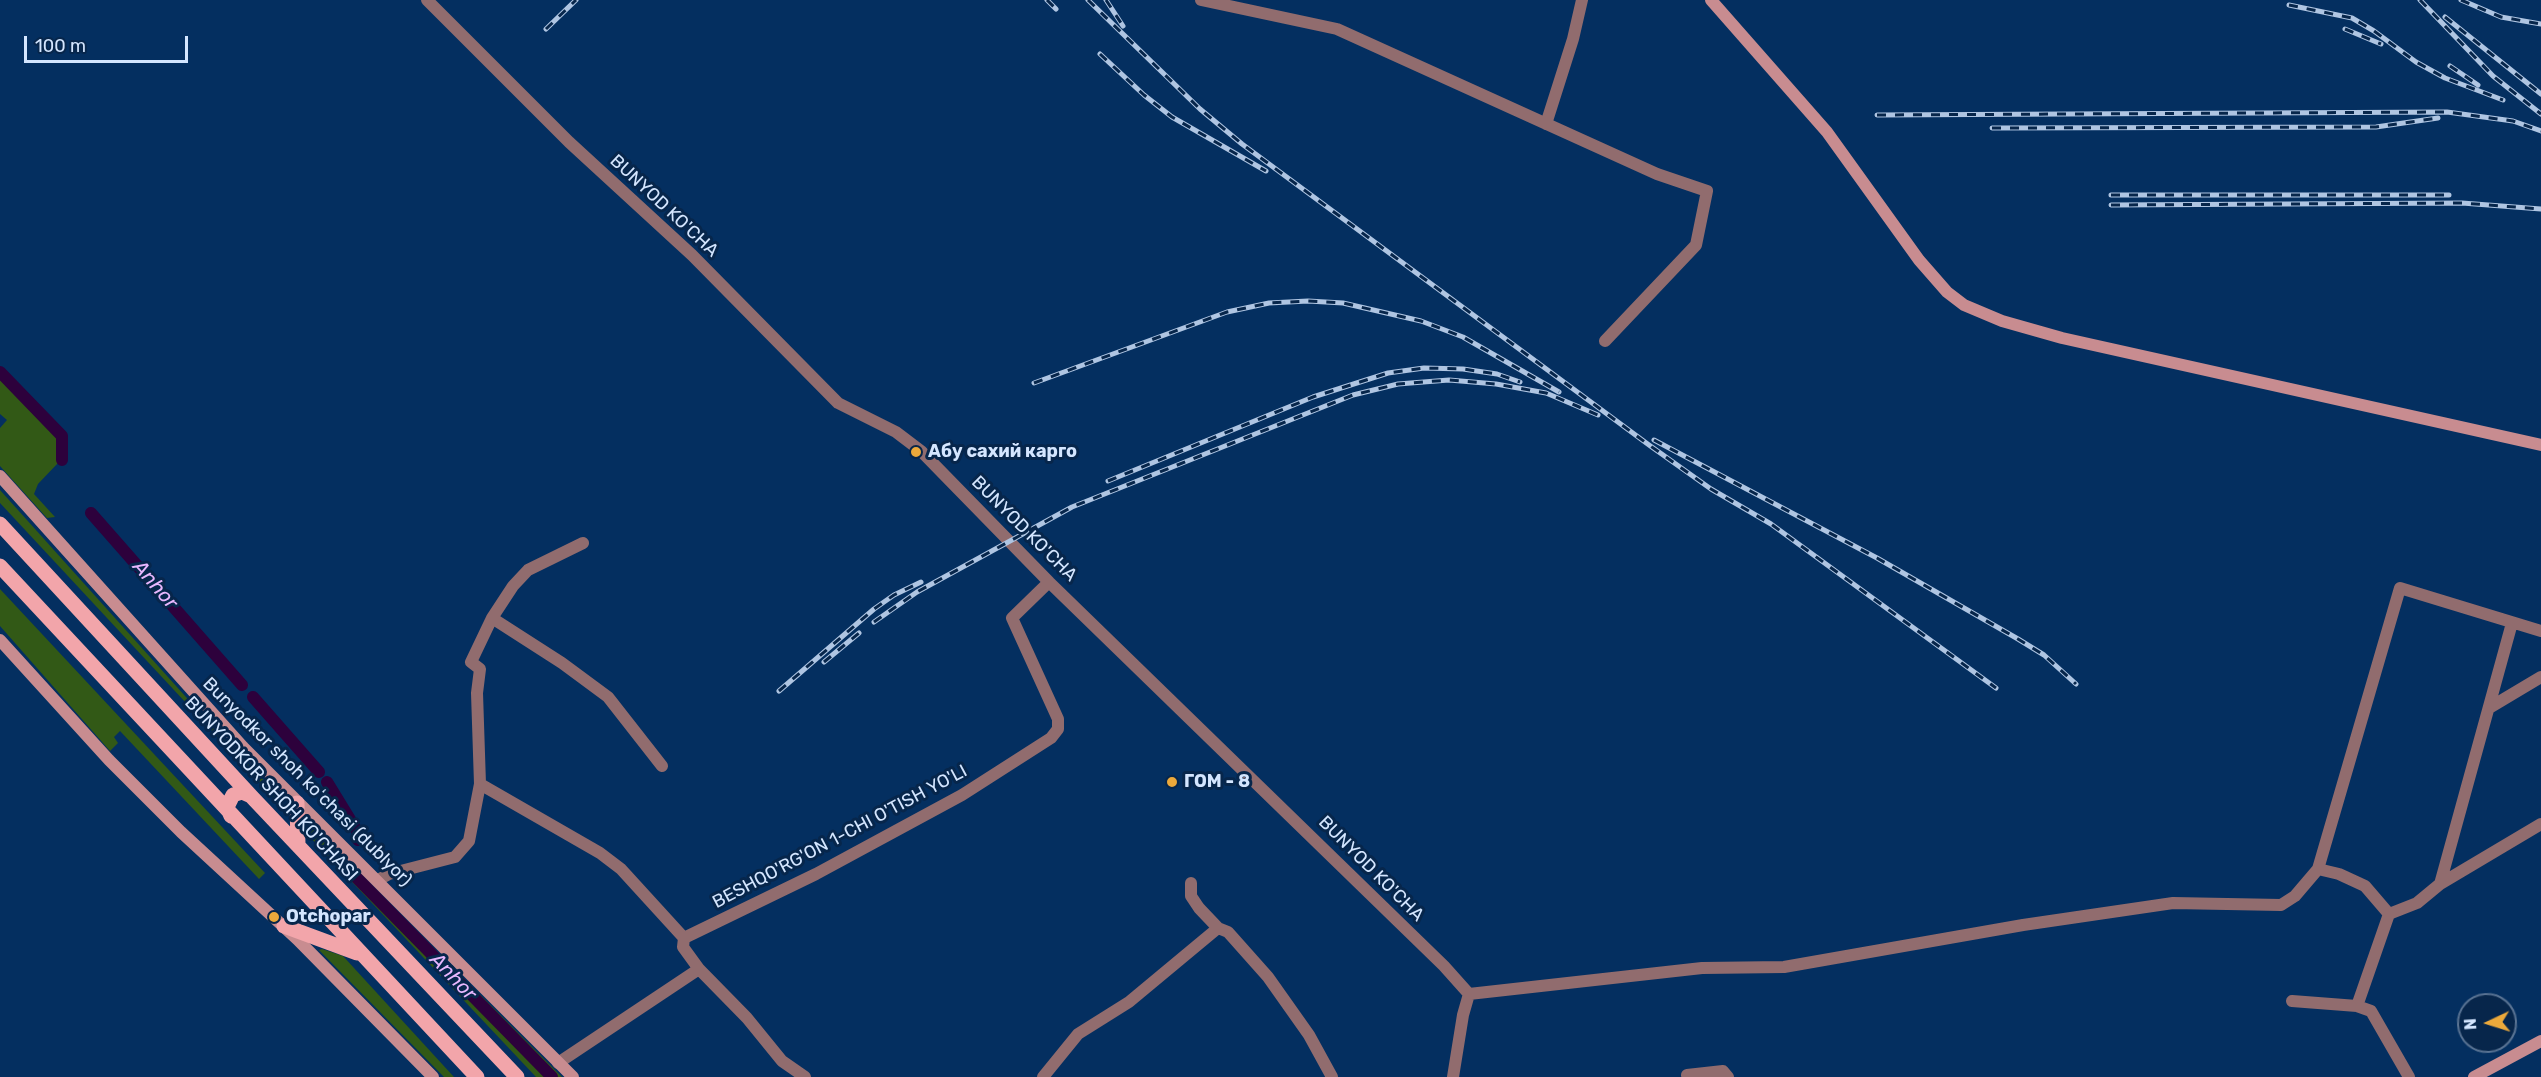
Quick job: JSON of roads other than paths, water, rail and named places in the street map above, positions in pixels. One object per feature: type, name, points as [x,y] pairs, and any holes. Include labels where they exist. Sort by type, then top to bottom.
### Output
[{"type":"main road","name":"BUNYODKOR SHOH KO'CHASI","points":[[0,524],[251,796],[517,1077]]},
{"type":"main road","points":[[0,566],[477,1077]]},
{"type":"main road","points":[[231,816],[227,807],[233,795],[242,792],[251,796]]},
{"type":"main road","points":[[297,802],[298,845]]},
{"type":"main road","points":[[284,926],[361,955]]},
{"type":"street","name":"BUNYOD KO'CHA","points":[[427,0],[569,142],[692,255],[838,403],[896,432],[921,451],[1049,582],[1263,788],[1444,966],[1469,994]]},
{"type":"street","points":[[1201,0],[1336,29],[1657,174],[1707,191],[1696,245],[1605,341]]},
{"type":"street","points":[[1546,124],[1573,39],[1582,0]]},
{"type":"street","points":[[1712,0],[1827,132],[1918,260],[1947,292],[1964,305],[2002,321],[2062,338],[2541,446]]},
{"type":"street","name":"Bunyodkor shoh koʻchasi (dublyor)","points":[[0,476],[195,695],[297,802],[378,880],[573,1077]]},
{"type":"street","points":[[378,880],[389,874],[455,857],[469,841],[480,784],[477,693],[480,669],[471,662],[492,618],[513,586],[528,570],[584,543]]},
{"type":"street","name":"BESHQO'RG'ON 1-CHI O'TISH YO'LI","points":[[684,938],[816,874],[962,795],[1051,738],[1058,729],[1058,719],[1012,618],[1049,582]]},
{"type":"street","points":[[1453,1077],[1463,1015],[1469,994],[1702,968],[1784,967],[2023,925],[2173,903],[2281,905],[2295,896],[2318,869],[2400,588],[2541,632]]},
{"type":"street","points":[[492,618],[562,663],[608,697],[662,766]]},
{"type":"street","points":[[2440,884],[2512,623]]},
{"type":"street","points":[[0,640],[109,760],[181,832],[284,926],[434,1077]]},
{"type":"street","points":[[2489,708],[2541,677]]},
{"type":"street","points":[[480,784],[600,853],[621,869],[684,938],[683,947],[699,969],[747,1018],[782,1061],[805,1077]]},
{"type":"street","points":[[2356,1006],[2389,914],[2416,903],[2440,884],[2541,824]]},
{"type":"street","points":[[2318,869],[2339,874],[2365,886],[2389,914]]},
{"type":"street","points":[[1191,883],[1191,896],[1199,908],[1218,928],[1228,932],[1268,977],[1309,1035],[1332,1077]]},
{"type":"street","points":[[1043,1077],[1077,1034],[1129,1002],[1218,928]]},
{"type":"street","points":[[558,1063],[699,969]]},
{"type":"street","points":[[2292,1001],[2356,1006],[2371,1011],[2409,1077]]},
{"type":"street","points":[[2474,1077],[2541,1041]]},
{"type":"street","points":[[1687,1075],[1723,1071],[1728,1077]]},
{"type":"waterway","name":"Anhor","points":[[0,372],[62,436],[62,460]]},
{"type":"waterway","name":"Anhor","points":[[91,513],[242,685]]},
{"type":"waterway","name":"Anhor","points":[[253,697],[319,772]]},
{"type":"waterway","name":"Anhor","points":[[327,782],[357,831],[358,840]]},
{"type":"waterway","name":"Anhor","points":[[355,876],[552,1077]]},
{"type":"railway","points":[[546,29],[576,0]]},
{"type":"railway","points":[[1047,0],[1056,9]]},
{"type":"railway","points":[[1088,0],[1200,109],[1242,144],[1649,445],[1711,489],[1771,524],[1996,688]]},
{"type":"railway","points":[[1106,0],[1123,26]]},
{"type":"railway","points":[[2420,0],[2493,76],[2541,114]]},
{"type":"railway","points":[[2461,0],[2501,17],[2541,24]]},
{"type":"railway","points":[[2289,5],[2352,18],[2416,62],[2445,78],[2503,100]]},
{"type":"railway","points":[[2445,17],[2541,94]]},
{"type":"railway","points":[[2345,29],[2381,44]]},
{"type":"railway","points":[[1100,54],[1144,95],[1172,117],[1266,171]]},
{"type":"railway","points":[[2450,66],[2478,85]]},
{"type":"railway","points":[[1877,115],[2447,112],[2513,121],[2541,131]]},
{"type":"railway","points":[[1992,128],[2376,127],[2438,118]]},
{"type":"railway","points":[[2111,195],[2449,195]]},
{"type":"railway","points":[[2111,205],[2462,203],[2541,209]]},
{"type":"railway","points":[[1034,383],[1227,312],[1269,303],[1308,301],[1343,303],[1421,321],[1463,337],[1559,392]]},
{"type":"railway","points":[[1108,481],[1313,397],[1388,373],[1424,368],[1463,369],[1497,374],[1520,382]]},
{"type":"railway","points":[[874,622],[917,592],[1072,507],[1353,395],[1398,384],[1449,380],[1496,384],[1546,393],[1598,415]]},
{"type":"railway","points":[[1654,440],[1877,558],[2018,639],[2044,655],[2076,684]]},
{"type":"railway","points":[[779,691],[874,609],[894,595],[921,582]]},
{"type":"railway","points":[[824,662],[859,633]]},
{"type":"place","name":"Абу сахий карго","points":[[916,452]]},
{"type":"place","name":"ГОМ - 8","points":[[1172,782]]},
{"type":"place","name":"Otchopar","points":[[274,917]]}]
